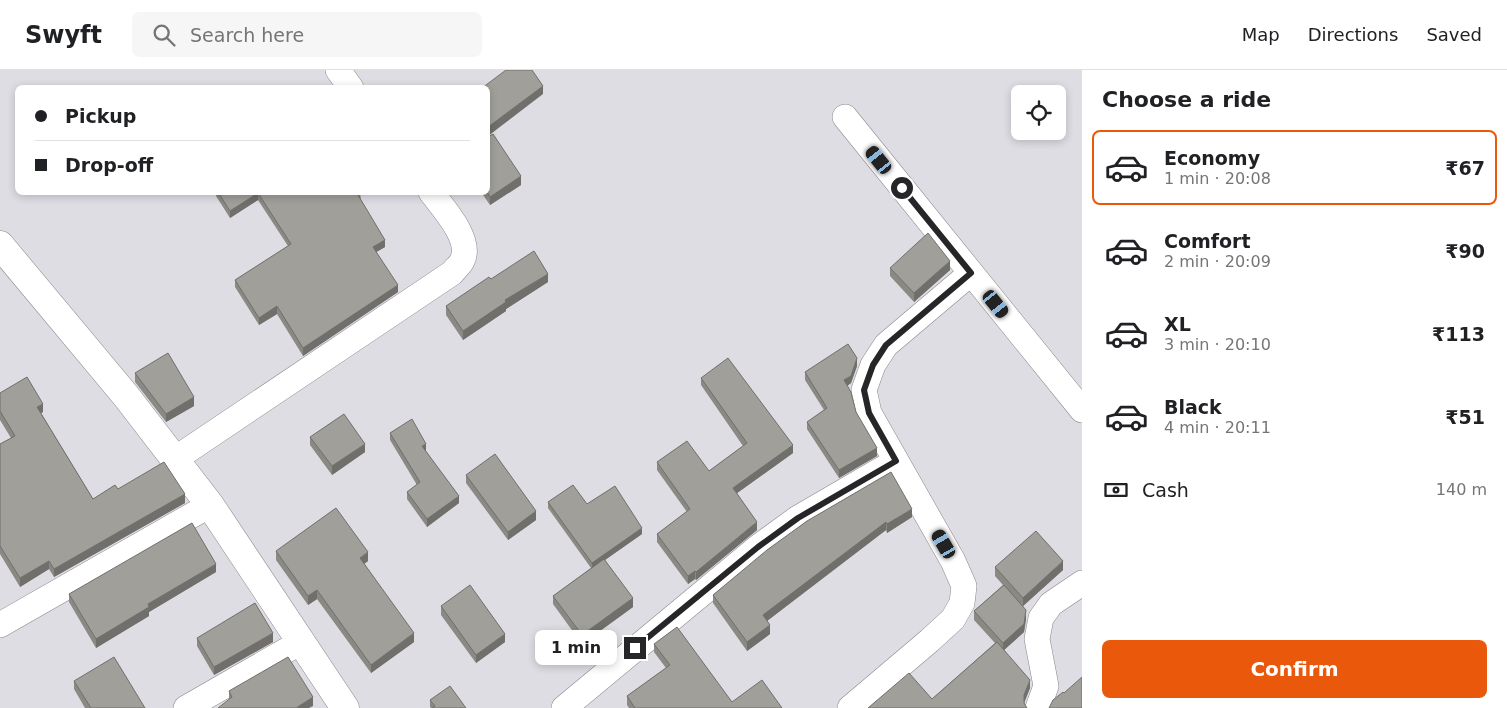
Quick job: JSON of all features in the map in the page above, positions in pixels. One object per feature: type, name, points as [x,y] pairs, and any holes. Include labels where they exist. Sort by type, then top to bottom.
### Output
[{"type":"street","points":[[338,70],[349,85]]},
{"type":"street","points":[[845,117],[1082,410]]},
{"type":"street","points":[[175,459],[452,273],[463,260],[465,246],[457,227],[432,195]]},
{"type":"street","points":[[4,259],[126,396],[175,459],[210,506],[345,708]]},
{"type":"street","points":[[850,708],[929,642],[953,619],[962,603],[964,586],[953,561],[869,413],[864,390],[873,365],[886,345],[971,273]]},
{"type":"street","points":[[564,708],[758,547],[798,518],[896,461]]},
{"type":"street","points":[[0,625],[210,506]]},
{"type":"street","points":[[1038,708],[1046,686],[1037,639],[1041,618],[1051,604],[1082,583]]},
{"type":"street","points":[[186,708],[301,642]]},
{"type":"building","points":[[506,70],[532,70],[543,86],[490,126],[490,85],[486,85]]},
{"type":"building","points":[[493,134],[521,176],[490,197],[489,195],[490,136]]},
{"type":"building","points":[[220,195],[255,195],[230,211]]},
{"type":"building","points":[[259,195],[358,195],[385,240],[373,247],[398,285],[303,348],[277,306],[259,318],[235,280],[291,244]]},
{"type":"building","points":[[928,233],[950,261],[914,293],[890,268]]},
{"type":"building","points":[[534,251],[548,274],[505,300],[506,302],[463,331],[446,306],[489,277],[491,279]]},
{"type":"building","points":[[848,344],[857,358],[851,376],[844,380],[851,392],[856,412],[877,448],[839,470],[807,422],[827,408],[805,372]]},
{"type":"building","points":[[168,353],[194,397],[166,414],[135,373]]},
{"type":"building","points":[[728,358],[793,445],[733,488],[757,522],[696,572],[688,576],[657,534],[690,509],[657,462],[687,441],[709,471],[747,443],[701,378]]},
{"type":"building","points":[[27,377],[43,404],[37,407],[93,499],[115,485],[118,489],[164,462],[185,494],[54,569],[49,561],[20,578],[0,546],[0,444],[15,436],[0,411],[0,393]]},
{"type":"building","points":[[344,414],[365,444],[332,466],[310,437]]},
{"type":"building","points":[[412,419],[426,444],[422,446],[459,496],[427,519],[407,492],[420,482],[390,433]]},
{"type":"building","points":[[495,454],[536,511],[508,532],[466,475]]},
{"type":"building","points":[[891,472],[912,509],[887,524],[886,522],[763,615],[770,625],[747,642],[713,595],[767,550],[807,521]]},
{"type":"building","points":[[573,485],[587,504],[615,486],[642,528],[592,563],[548,502]]},
{"type":"building","points":[[336,508],[368,552],[360,558],[414,633],[371,665],[317,590],[308,596],[276,551]]},
{"type":"building","points":[[192,523],[216,564],[148,604],[149,607],[96,639],[69,594]]},
{"type":"building","points":[[1036,531],[1063,561],[1023,598],[995,567]]},
{"type":"building","points":[[604,559],[633,598],[582,635],[553,596]]},
{"type":"building","points":[[470,585],[505,634],[476,655],[441,606]]},
{"type":"building","points":[[1004,585],[1026,610],[1024,624],[1003,643],[974,611]]},
{"type":"building","points":[[255,603],[273,633],[214,667],[197,638]]},
{"type":"building","points":[[677,627],[732,702],[762,680],[782,708],[635,708],[627,696],[670,665],[654,644]]},
{"type":"building","points":[[997,642],[1030,680],[1024,695],[1024,703],[1027,708],[868,708],[909,673],[932,699]]},
{"type":"building","points":[[114,657],[145,708],[91,708],[74,681]]},
{"type":"building","points":[[288,657],[313,697],[296,708],[218,708],[232,697],[229,691]]},
{"type":"building","points":[[1082,677],[1082,708],[1049,708],[1053,700]]},
{"type":"building","points":[[450,686],[466,708],[432,708],[435,706],[430,700]]},
{"type":"route","points":[[635,648],[758,547],[798,518],[896,461],[869,413],[864,390],[873,365],[886,345],[971,273],[902,188]]}]
